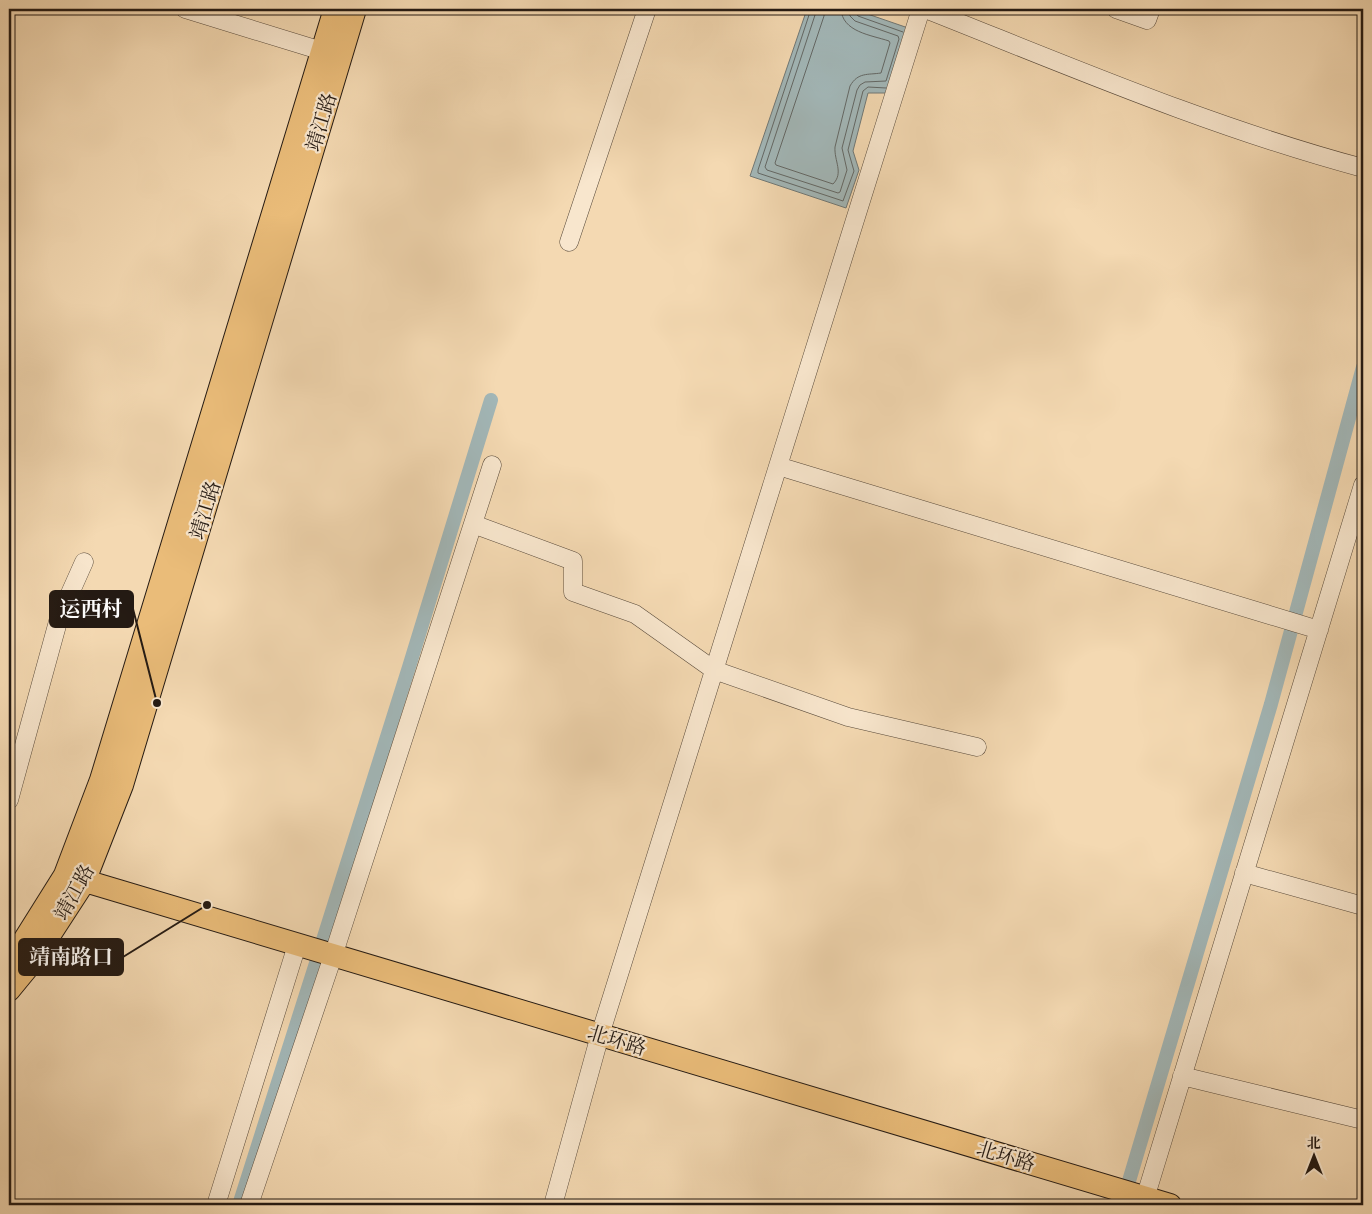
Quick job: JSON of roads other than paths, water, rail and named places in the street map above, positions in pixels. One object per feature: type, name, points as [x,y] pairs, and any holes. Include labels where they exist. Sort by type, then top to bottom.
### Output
[{"type":"main road","name":"靖江路","points":[[9,959],[75,878],[102,780],[335,9]]},
{"type":"main road","name":"靖江路","points":[[9,990],[32,962],[122,785],[355,9]]},
{"type":"main road","name":"北环路","points":[[75,878],[600,1035],[1144,1202],[1170,1205]]},
{"type":"street","points":[[185,9],[322,51]]},
{"type":"street","points":[[569,242],[646,9]]},
{"type":"street","points":[[553,1205],[600,1035],[921,9]]},
{"type":"street","points":[[925,9],[1151,98],[1314,155],[1363,168]]},
{"type":"street","points":[[1116,9],[1147,20],[1151,9]]},
{"type":"street","points":[[249,1205],[333,956],[492,465]]},
{"type":"street","points":[[778,466],[1318,630]]},
{"type":"street","points":[[1144,1202],[1363,485]]},
{"type":"street","points":[[473,524],[573,561],[573,592],[635,614],[714,670],[848,717],[977,747]]},
{"type":"street","points":[[9,800],[59,618],[84,562]]},
{"type":"street","points":[[1244,873],[1363,906]]},
{"type":"street","points":[[216,1205],[297,945]]},
{"type":"street","points":[[1182,1076],[1363,1120]]},
{"type":"water","points":[[807,9],[853,9],[914,30],[894,93],[868,93],[853,151],[859,170],[846,208],[750,176]]},
{"type":"waterway","points":[[1129,1181],[1271,704],[1363,367]]},
{"type":"waterway","points":[[323,940],[491,400]]},
{"type":"waterway","points":[[239,1205],[316,963]]},
{"type":"place","name":"运西村","points":[[157,703]]},
{"type":"place","name":"靖南路口","points":[[207,905]]}]
